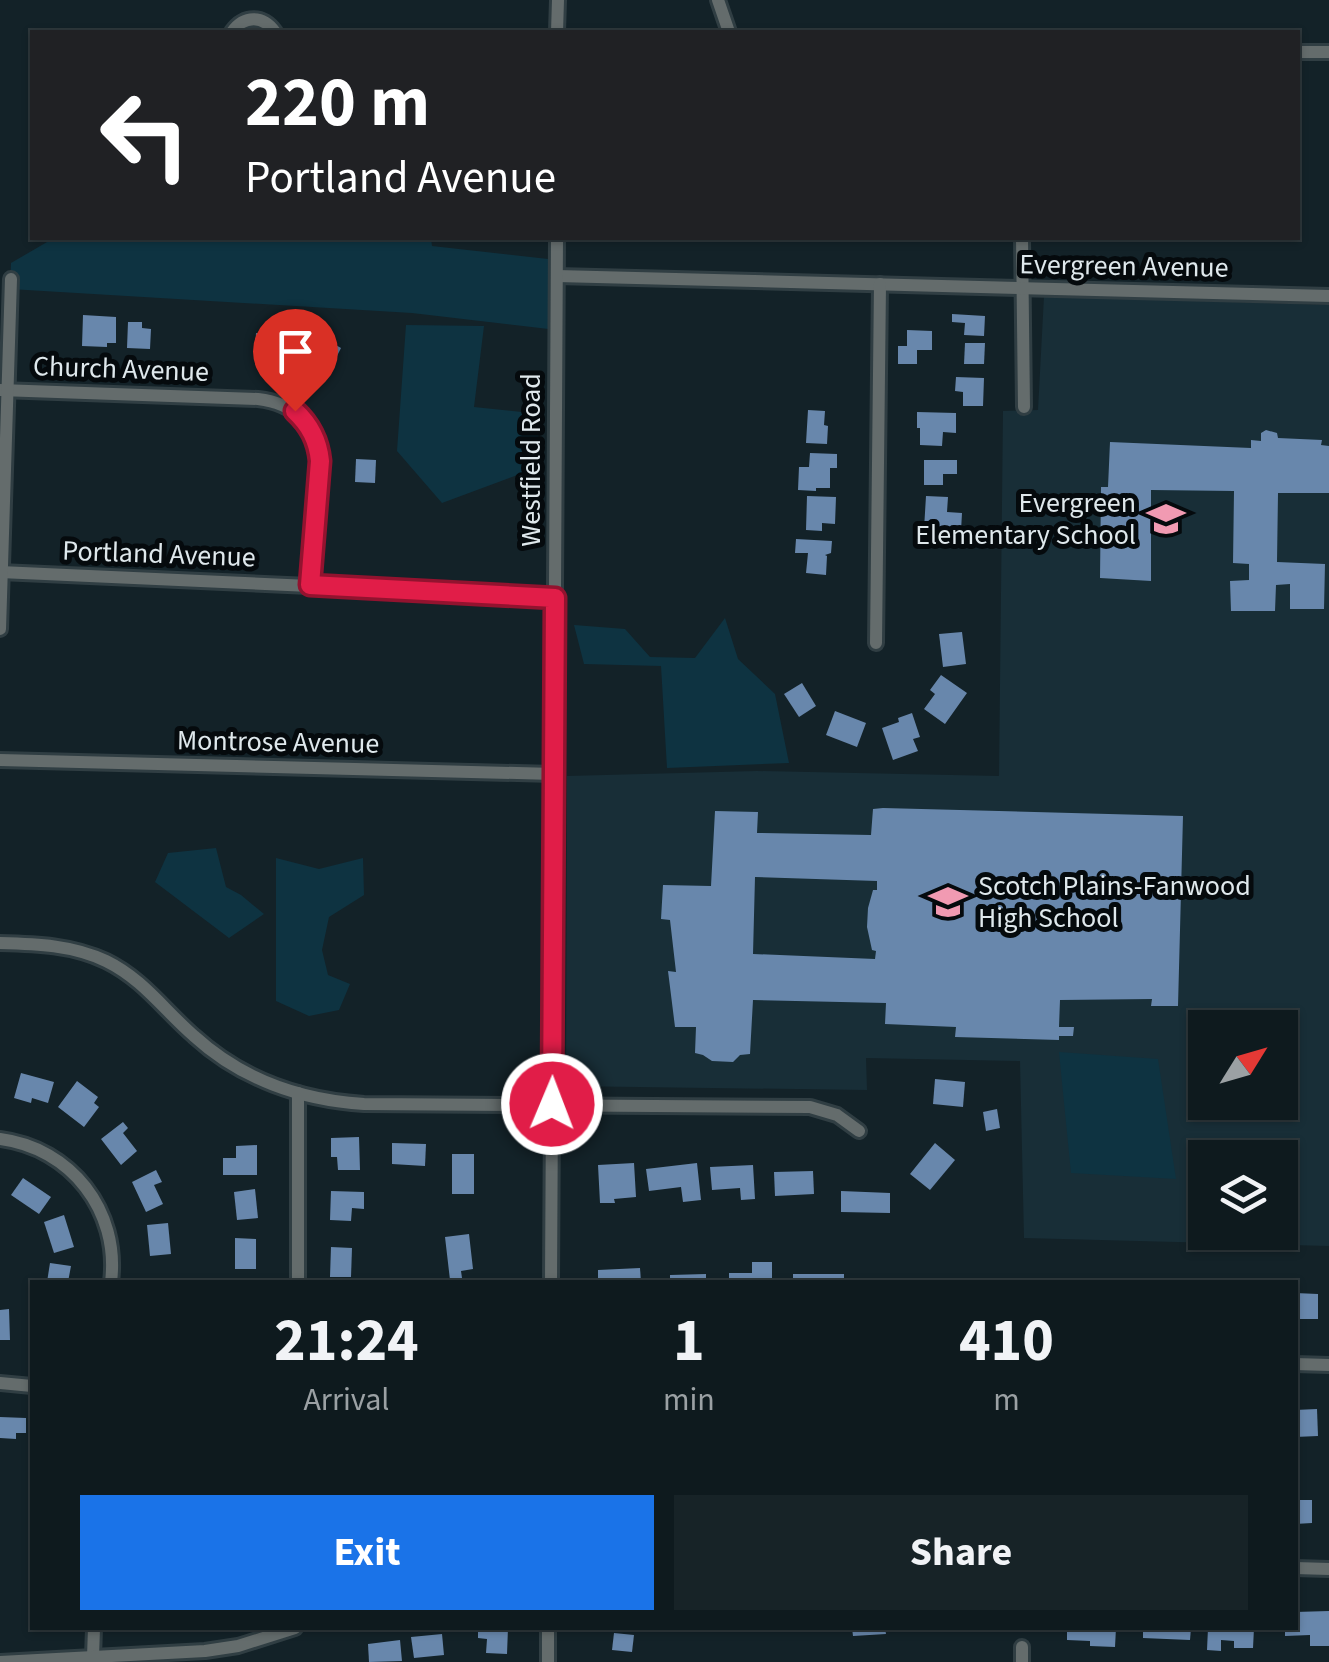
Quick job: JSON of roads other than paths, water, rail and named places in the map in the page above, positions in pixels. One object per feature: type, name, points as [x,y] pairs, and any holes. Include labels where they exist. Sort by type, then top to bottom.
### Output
[{"type":"street","points":[[558,0],[558,30]]},
{"type":"street","points":[[718,0],[728,30]]},
{"type":"street","points":[[234,30],[241,22],[256,18],[273,30]]},
{"type":"street","points":[[1300,52],[1329,52]]},
{"type":"street","name":"Westfield Road","points":[[550,1280],[557,240]]},
{"type":"street","points":[[1022,240],[1024,407]]},
{"type":"street","name":"Evergreen Avenue","points":[[557,276],[1329,296]]},
{"type":"street","points":[[0,629],[4,390],[11,278]]},
{"type":"street","points":[[876,642],[880,284]]},
{"type":"street","name":"Church Avenue","points":[[4,390],[258,399],[284,404],[295,411],[312,430],[319,448],[310,585]]},
{"type":"street","name":"Portland Avenue","points":[[1,572],[555,598]]},
{"type":"street","name":"Montrose Avenue","points":[[0,760],[554,774]]},
{"type":"street","points":[[0,942],[53,946],[106,961],[153,993],[216,1054],[264,1082],[317,1098],[364,1104],[810,1107],[836,1116],[859,1131]]},
{"type":"street","points":[[298,1093],[298,1280]]},
{"type":"street","points":[[0,1139],[42,1150],[83,1182],[108,1228],[110,1280]]},
{"type":"street","points":[[1298,1364],[1329,1365]]},
{"type":"street","points":[[0,1382],[30,1386]]},
{"type":"street","points":[[1298,1568],[1329,1569]]},
{"type":"street","points":[[93,1657],[94,1630]]},
{"type":"street","points":[[0,1662],[204,1651],[238,1646],[289,1630]]},
{"type":"street","points":[[548,1630],[548,1662]]},
{"type":"place","name":"Evergreen Elementary School","points":[[1166,519]]},
{"type":"place","name":"Scotch Plains-Fanwood High School","points":[[948,902]]}]
